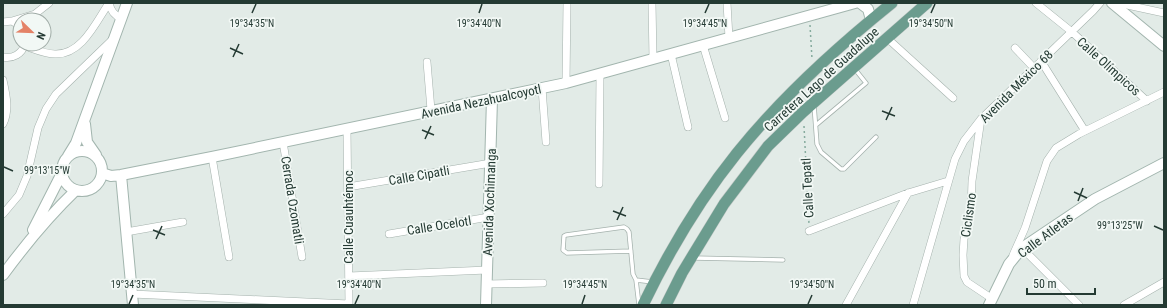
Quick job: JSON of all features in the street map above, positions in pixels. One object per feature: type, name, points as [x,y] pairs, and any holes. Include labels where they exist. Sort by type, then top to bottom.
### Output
[{"type":"main road","name":"Carretera Lago de Guadalupe","points":[[643,305],[680,234],[737,153],[768,117],[813,70],[892,3]]},
{"type":"main road","name":"Carretera Lago de Guadalupe","points":[[666,305],[682,273],[724,204],[768,146],[814,102],[927,3]]},
{"type":"street","points":[[39,12],[49,3]]},
{"type":"street","points":[[109,3],[115,16],[122,18]]},
{"type":"street","points":[[48,52],[54,54],[65,53],[74,48],[88,35],[109,3]]},
{"type":"street","points":[[85,118],[87,142],[97,156],[102,167],[102,174],[96,186],[90,190],[83,191],[76,190],[69,186],[64,180],[62,167],[76,143],[85,118],[122,18],[127,3]]},
{"type":"street","points":[[566,83],[567,3]]},
{"type":"street","points":[[652,3],[653,59]]},
{"type":"street","points":[[727,3],[730,38]]},
{"type":"street","name":"Avenida Nezahualcoyotl","points":[[102,174],[111,176],[121,175],[566,83],[854,3]]},
{"type":"street","points":[[860,3],[868,9],[871,20]]},
{"type":"street","name":"Calle Olímpicos","points":[[1036,3],[1072,32],[1147,101]]},
{"type":"street","name":"Avenida México 68","points":[[913,305],[948,181],[955,159],[964,141],[981,119],[1072,32],[1100,3]]},
{"type":"street","points":[[1112,3],[1164,46]]},
{"type":"street","points":[[1118,3],[1164,13]]},
{"type":"street","points":[[3,22],[12,21]]},
{"type":"street","points":[[3,214],[19,195],[27,176],[38,128],[46,109],[56,94],[115,37]]},
{"type":"street","points":[[887,38],[953,98]]},
{"type":"street","points":[[703,45],[725,118]]},
{"type":"street","points":[[1015,48],[1034,68]]},
{"type":"street","points":[[3,57],[8,58],[18,55],[20,52]]},
{"type":"street","points":[[671,54],[688,127]]},
{"type":"street","points":[[427,62],[431,110]]},
{"type":"street","points":[[1041,62],[1085,131]]},
{"type":"street","points":[[599,184],[600,74]]},
{"type":"street","points":[[3,80],[7,101],[5,121],[3,124]]},
{"type":"street","points":[[542,88],[546,142]]},
{"type":"street","points":[[1009,264],[1025,228],[1047,161],[1056,148],[1085,131],[1164,92]]},
{"type":"street","name":"Avenida Xochimanga","points":[[486,305],[492,99]]},
{"type":"street","name":"Ciclismo","points":[[981,119],[972,181],[971,210],[964,239],[964,276],[966,282],[990,302]]},
{"type":"street","name":"Calle Cuauhtémoc","points":[[347,129],[348,305]]},
{"type":"street","name":"Cerrada Ozomatli","points":[[283,142],[302,257]]},
{"type":"street","points":[[68,156],[75,151],[82,150],[97,156]]},
{"type":"street","points":[[212,157],[229,257]]},
{"type":"street","name":"Calle Cipatli","points":[[348,187],[491,163]]},
{"type":"street","name":"Calle Atletas","points":[[990,302],[1009,264],[1022,248],[1095,199],[1164,163]]},
{"type":"street","points":[[27,243],[62,173]]},
{"type":"street","points":[[121,175],[133,305]]},
{"type":"street","name":"Calle Tepatl","points":[[809,231],[908,193],[948,181]]},
{"type":"street","points":[[3,275],[27,243],[63,202],[76,190]]},
{"type":"street","points":[[846,305],[908,193]]},
{"type":"street","name":"Calle Ocelotl","points":[[389,234],[489,217]]},
{"type":"street","points":[[126,232],[183,222]]},
{"type":"street","points":[[1022,248],[1079,305]]},
{"type":"street","points":[[348,276],[487,270]]},
{"type":"street","points":[[1124,305],[1164,282]]},
{"type":"street","points":[[487,284],[544,284]]},
{"type":"street","points":[[132,294],[348,305]]},
{"type":"lane","points":[[816,125],[866,84],[853,67]]},
{"type":"lane","points":[[814,102],[817,144],[821,152],[841,169],[844,169],[876,137]]},
{"type":"lane","points":[[631,251],[567,253],[564,250],[563,239],[564,236],[624,227],[627,229],[629,232],[631,251],[633,274],[636,280],[639,305]]},
{"type":"lane","points":[[691,258],[783,260]]},
{"type":"lane","points":[[636,280],[654,282]]},
{"type":"path","points":[[809,16],[811,51]]},
{"type":"path","name":"Calle Tepatl","points":[[803,112],[809,231]]}]
